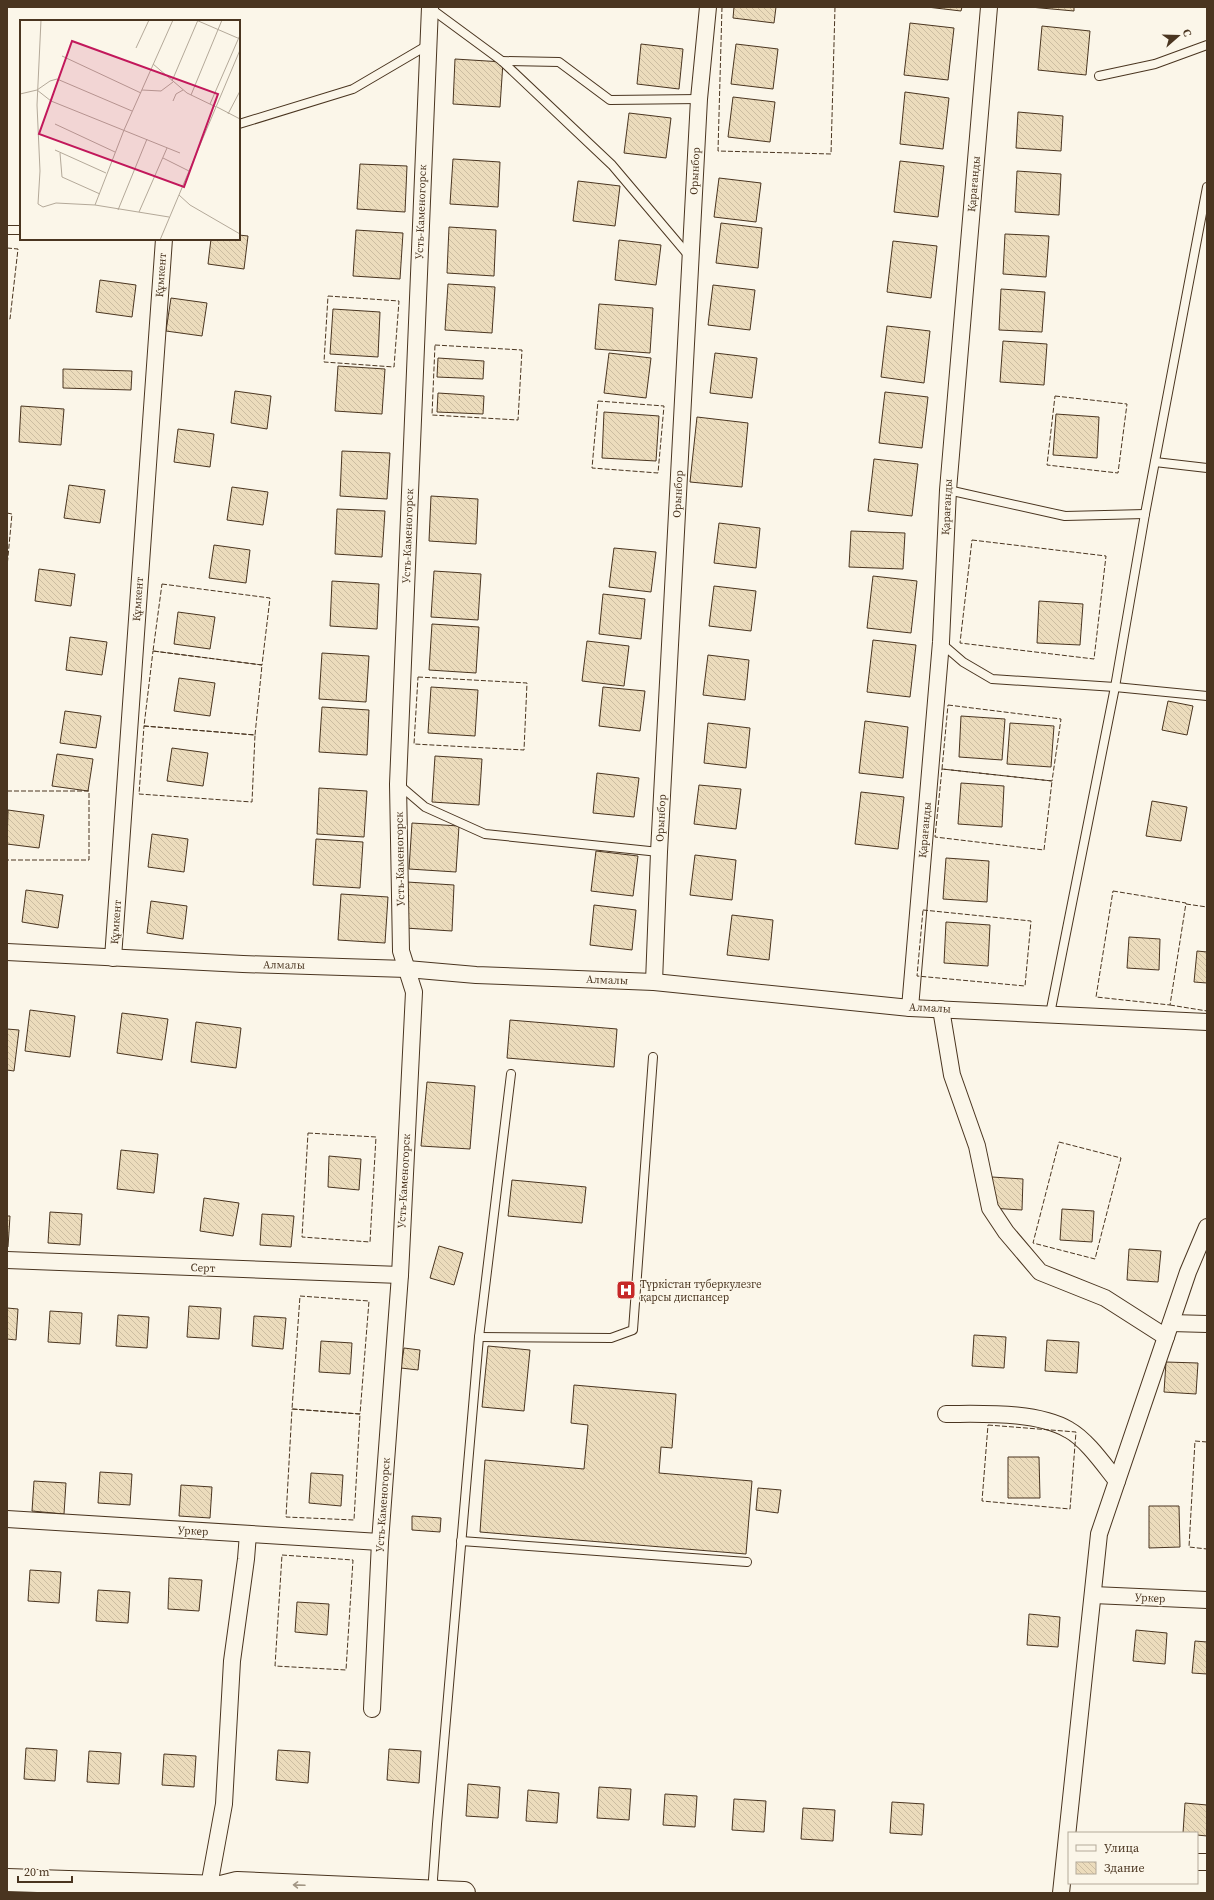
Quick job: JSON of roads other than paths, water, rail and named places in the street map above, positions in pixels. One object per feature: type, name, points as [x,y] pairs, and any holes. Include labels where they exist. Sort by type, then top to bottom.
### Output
[{"type":"main road","points":[[7,1880],[221,1889],[237,1883],[464,1893]]},
{"type":"street","name":"Усть-Каменогорск","points":[[372,1709],[380,1542],[400,1276],[414,992],[401,951],[398,784],[430,7]]},
{"type":"street","name":"Орынбор","points":[[654,982],[659,852],[690,258],[699,99],[708,7]]},
{"type":"street","name":"Қарағанды","points":[[910,1008],[941,642],[948,490],[988,7]]},
{"type":"street","name":"Құмкент","points":[[113,958],[164,240]]},
{"type":"street","name":"Алмалы","points":[[7,952],[243,964],[407,969],[476,975],[654,982],[910,1008],[1207,1022]]},
{"type":"street","points":[[942,1009],[952,1075],[977,1146],[990,1208],[1006,1232],[1040,1272],[1105,1298],[1169,1330],[1207,1324]]},
{"type":"street","points":[[1069,1832],[1099,1534],[1188,1272],[1207,1227]]},
{"type":"street","name":"Серт","points":[[7,1260],[400,1276]]},
{"type":"street","points":[[946,1414],[992,1414],[1048,1420],[1070,1430],[1090,1448],[1117,1481]]},
{"type":"street","name":"Уркер","points":[[7,1519],[380,1542]]},
{"type":"street","points":[[221,1889],[232,1661],[248,1534]]},
{"type":"street","name":"Уркер","points":[[1093,1595],[1207,1600]]},
{"type":"street","points":[[1061,1893],[1068,1847]]},
{"type":"lane","points":[[430,7],[502,61],[612,165],[690,258]]},
{"type":"lane","points":[[240,124],[353,89],[428,45]]},
{"type":"lane","points":[[1099,76],[1155,64],[1207,45]]},
{"type":"lane","points":[[502,61],[559,62],[610,100],[699,99]]},
{"type":"lane","points":[[1050,1014],[1115,687],[1145,514],[1207,187]]},
{"type":"lane","points":[[7,230],[20,230]]},
{"type":"lane","points":[[1155,462],[1207,468]]},
{"type":"lane","points":[[948,490],[1065,516],[1145,514]]},
{"type":"lane","points":[[941,642],[963,662],[992,678],[1115,687],[1207,696]]},
{"type":"lane","points":[[398,784],[426,807],[486,834],[659,852]]},
{"type":"lane","points":[[479,1337],[611,1338],[633,1330],[653,1057]]},
{"type":"lane","points":[[434,1891],[433,1879],[436,1832],[479,1337],[511,1074]]},
{"type":"lane","points":[[461,1541],[747,1562]]},
{"type":"place","name":"Түркістан туберкулезге қарсы диспансер","points":[[626,1290]]}]
